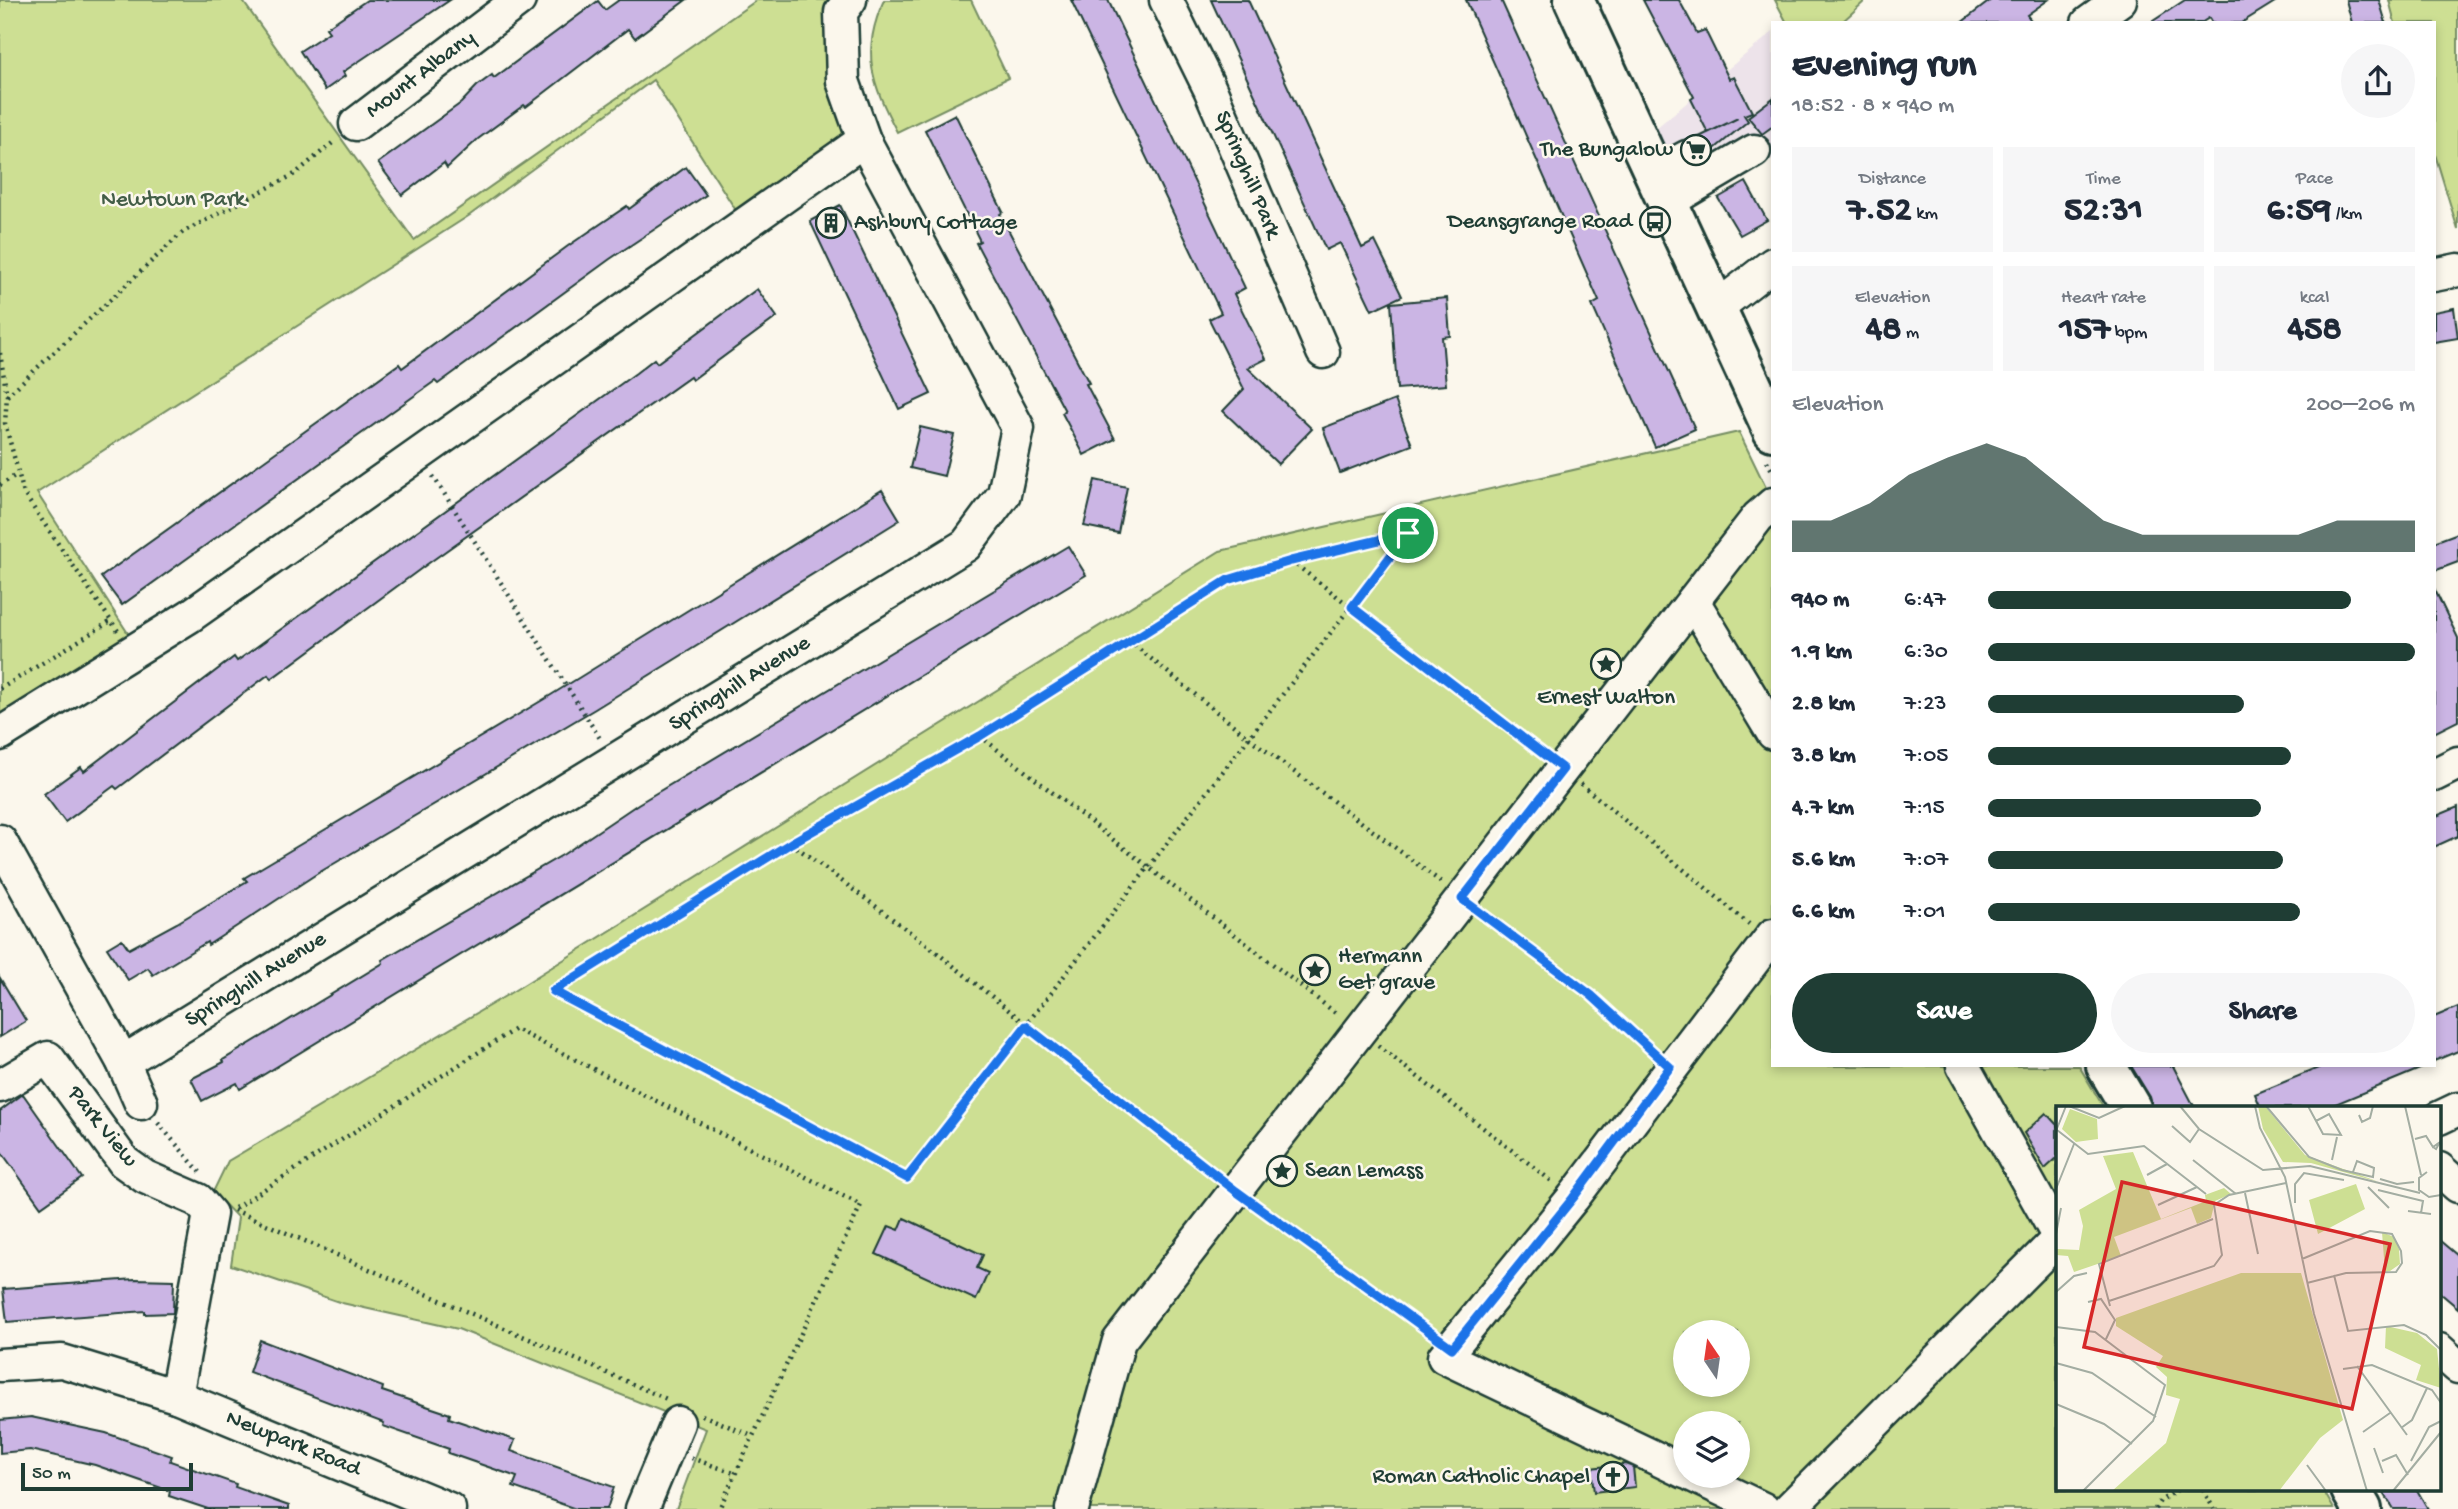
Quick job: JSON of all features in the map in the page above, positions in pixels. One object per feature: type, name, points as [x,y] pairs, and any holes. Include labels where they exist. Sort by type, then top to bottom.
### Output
[{"type":"main road","points":[[1574,0],[1771,427]]},
{"type":"main road","points":[[2107,1067],[2130,1106]]},
{"type":"main road","points":[[2352,1492],[2362,1509]]},
{"type":"street","name":"Mount Albany","points":[[348,130],[519,0]]},
{"type":"street","name":"Springhill Avenue","points":[[123,1062],[966,545],[1004,494],[1018,428],[864,140],[843,81],[841,12],[850,0]]},
{"type":"street","name":"Springhill Park","points":[[1166,0],[1210,89],[1323,352]]},
{"type":"street","points":[[2091,21],[2120,0]]},
{"type":"street","points":[[0,734],[132,655],[864,140]]},
{"type":"street","points":[[1660,189],[1754,151]]},
{"type":"street","points":[[1660,189],[1688,157]]},
{"type":"street","points":[[1715,309],[1771,266]]},
{"type":"street","points":[[2436,275],[2458,270]]},
{"type":"street","points":[[1072,1509],[1119,1341],[1758,517],[1771,506]]},
{"type":"street","points":[[1693,601],[1771,730]]},
{"type":"street","points":[[2436,774],[2458,763]]},
{"type":"street","points":[[0,841],[123,1062],[141,1103]]},
{"type":"street","points":[[1673,1466],[1444,1357],[1573,1198],[1771,937]]},
{"type":"street","name":"Park View","points":[[0,1086],[48,1058],[124,1162],[145,1177],[198,1199],[210,1214],[176,1396]]},
{"type":"street","points":[[1964,1067],[2056,1232]]},
{"type":"street","points":[[2440,1118],[2458,1109]]},
{"type":"street","points":[[2440,1170],[2458,1186]]},
{"type":"street","points":[[1789,1509],[2056,1241]]},
{"type":"street","points":[[2440,1351],[2458,1367]]},
{"type":"street","name":"Newpark Road","points":[[0,1365],[62,1361],[176,1396],[449,1509]]},
{"type":"street","points":[[642,1509],[679,1422]]},
{"type":"street","points":[[1719,1488],[1763,1509]]},
{"type":"path","points":[[7,396],[183,232],[295,174],[348,130]]},
{"type":"path","points":[[0,353],[7,396],[3,421],[24,494],[132,655]]},
{"type":"path","points":[[419,454],[614,761]]},
{"type":"path","points":[[0,485],[18,474]]},
{"type":"path","points":[[1408,533],[1352,607],[907,1178],[553,991],[791,843],[980,736],[1228,580],[1291,561],[1408,533]]},
{"type":"path","points":[[1291,561],[1563,769],[1771,937]]},
{"type":"path","points":[[0,689],[111,621]]},
{"type":"path","points":[[1129,641],[1248,738],[1591,995],[1670,1067]]},
{"type":"path","points":[[980,736],[1573,1198]]},
{"type":"path","points":[[791,843],[926,944],[1236,1191],[1452,1348]]},
{"type":"path","points":[[719,1509],[861,1205],[515,1029],[233,1210],[679,1422],[752,1436]]},
{"type":"path","points":[[679,1422],[734,1474]]},
{"type":"path","points":[[2155,1509],[2160,1501],[2174,1492]]},
{"type":"path","points":[[2204,1492],[2214,1509]]},
{"type":"shaded area","points":[[1771,34],[1771,159],[1691,205],[1656,128]]},
{"type":"green space","name":"Newtown Park","points":[[0,0],[242,0],[414,240],[757,0],[838,0],[846,128],[838,143],[737,212],[653,80],[470,215],[37,493],[133,641],[0,721]]},
{"type":"green space","points":[[884,0],[971,0],[1008,78],[897,132],[881,98],[872,68],[872,36]]},
{"type":"green space","points":[[1775,0],[1866,0],[1843,21],[1786,21]]},
{"type":"green space","points":[[2389,0],[2458,0],[2458,230],[2436,158],[2436,21],[2394,21]]},
{"type":"green space","points":[[1739,432],[1771,498],[1771,1067],[2080,1067],[2103,1106],[2056,1106],[2056,1492],[2324,1492],[2334,1509],[676,1509],[706,1429],[458,1329],[342,1303],[231,1265],[238,1218],[213,1192],[228,1161],[507,995],[1220,551]]},
{"type":"building","points":[[367,0],[450,0],[343,72],[345,76],[325,90],[300,51],[329,32],[326,28]]},
{"type":"building","points":[[619,0],[686,0],[635,38],[628,29],[526,107],[524,105],[478,139],[447,168],[444,163],[402,195],[378,163],[461,103],[477,86],[492,75],[494,78],[598,1],[605,10]]},
{"type":"building","points":[[1071,0],[1108,0],[1245,288],[1234,294],[1266,359],[1248,368],[1312,429],[1278,464],[1223,411],[1244,389],[1209,319],[1221,313]]},
{"type":"building","points":[[1211,0],[1248,0],[1362,248],[1375,241],[1402,296],[1372,310],[1340,243],[1326,250]]},
{"type":"building","points":[[1466,0],[1501,0],[1695,429],[1655,447],[1592,305],[1599,301]]},
{"type":"building","points":[[1643,0],[1679,0],[1697,33],[1705,30],[1729,79],[1734,77],[1752,112],[1744,115],[1748,121],[1705,157],[1703,148],[1693,140],[1708,133],[1691,99],[1694,97]]},
{"type":"building","points":[[1991,0],[2048,0],[2027,15],[2032,21],[1964,21]]},
{"type":"building","points":[[2185,0],[2278,0],[2244,21],[2211,21],[2209,18],[2204,21],[2153,21]]},
{"type":"building","points":[[2346,0],[2379,0],[2385,21],[2351,21]]},
{"type":"building","points":[[1771,100],[1771,127],[1762,134],[1748,117]]},
{"type":"building","points":[[955,114],[1003,212],[1000,214],[1089,383],[1086,384],[1115,439],[1084,455],[1062,413],[1065,411],[976,243],[980,241],[925,130]]},
{"type":"building","points":[[686,167],[706,195],[610,259],[438,384],[435,381],[122,605],[101,577],[399,364],[402,368],[568,246],[627,206],[629,209]]},
{"type":"building","points":[[1746,182],[1767,220],[1740,235],[1718,198]]},
{"type":"building","points":[[840,205],[931,394],[899,409],[810,221]]},
{"type":"building","points":[[757,289],[777,317],[692,380],[690,377],[426,565],[271,679],[268,675],[117,789],[114,786],[65,822],[44,794],[81,767],[84,771],[234,657],[237,661],[654,359],[657,363]]},
{"type":"building","points":[[1447,298],[1450,336],[1442,337],[1446,385],[1397,389],[1391,303]]},
{"type":"building","points":[[2454,308],[2458,338],[2436,342],[2436,312]]},
{"type":"building","points":[[1395,400],[1412,445],[1340,473],[1323,428]]},
{"type":"building","points":[[920,427],[954,435],[944,476],[910,468]]},
{"type":"building","points":[[1095,480],[1127,487],[1118,533],[1084,526]]},
{"type":"building","points":[[882,490],[900,520],[595,709],[315,875],[208,945],[207,942],[153,975],[148,968],[128,980],[107,948],[122,939],[129,949],[177,923],[247,881],[244,878],[551,695]]},
{"type":"building","points":[[2458,533],[2458,562],[2436,570],[2436,541]]},
{"type":"building","points":[[1068,546],[1086,575],[240,1089],[237,1083],[202,1101],[191,1079],[224,1062],[223,1060],[383,963],[382,960],[564,854],[638,804]]},
{"type":"building","points":[[2436,592],[2458,638],[2458,721],[2436,732]]},
{"type":"building","points":[[2458,807],[2458,836],[2436,846],[2436,816]]},
{"type":"building","points":[[0,978],[26,1021],[0,1037]]},
{"type":"building","points":[[2458,1007],[2458,1051],[2436,1060],[2436,1016]]},
{"type":"building","points":[[2132,1067],[2174,1067],[2194,1106],[2152,1106]]},
{"type":"building","points":[[2321,1067],[2425,1067],[2331,1106],[2260,1106],[2255,1094]]},
{"type":"building","points":[[23,1094],[82,1178],[41,1207],[0,1150],[0,1111]]},
{"type":"building","points":[[2046,1113],[2056,1124],[2056,1159],[2045,1169],[2024,1133]]},
{"type":"building","points":[[904,1218],[983,1255],[977,1268],[988,1273],[976,1300],[876,1254],[889,1226],[899,1230]]},
{"type":"building","points":[[2440,1241],[2458,1256],[2458,1308],[2440,1293]]},
{"type":"building","points":[[135,1279],[174,1280],[173,1313],[145,1314],[145,1311],[7,1322],[3,1289]]},
{"type":"building","points":[[260,1340],[383,1387],[382,1391],[450,1414],[449,1418],[515,1440],[511,1451],[614,1487],[607,1509],[576,1509],[513,1487],[517,1477],[448,1453],[449,1449],[383,1426],[384,1423],[249,1372]]},
{"type":"building","points":[[31,1417],[106,1433],[172,1456],[170,1461],[236,1484],[235,1487],[289,1506],[289,1509],[208,1509],[169,1496],[170,1491],[95,1465],[30,1450],[0,1453],[0,1420]]},
{"type":"building","name":"Roman Catholic Chapel","points":[[1625,1464],[1633,1467],[1635,1487],[1594,1492],[1591,1468]]},
{"type":"building","points":[[2383,1492],[2418,1492],[2428,1509],[2394,1509]]},
{"type":"place","name":"The Bungalow","points":[[1696,150]]},
{"type":"place","name":"Deansgrange Road","points":[[1655,222]]},
{"type":"place","name":"Ashbury Cottage","points":[[831,223]]},
{"type":"place","name":"Ernest Walton","points":[[1606,664]]},
{"type":"place","name":"Hermann Get grave","points":[[1315,970]]},
{"type":"place","name":"Sean Lemass","points":[[1282,1171]]},
{"type":"place","name":"Roman Catholic Chapel","points":[[1613,1477]]},
{"type":"route","points":[[1408,533],[1352,607],[1563,769],[1462,899],[1591,995],[1670,1067],[1573,1198],[1452,1348],[1236,1191],[1026,1026],[907,1178],[553,991],[604,956],[791,843],[980,736],[1228,580],[1291,561],[1408,533]]}]
